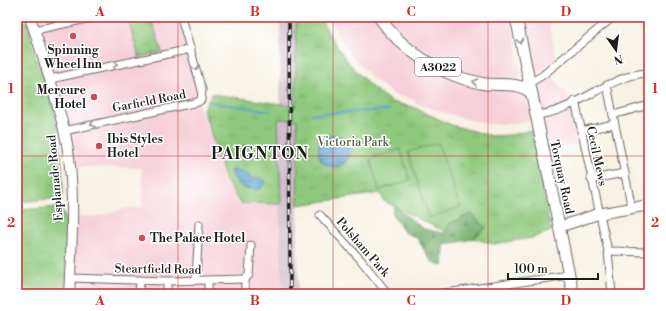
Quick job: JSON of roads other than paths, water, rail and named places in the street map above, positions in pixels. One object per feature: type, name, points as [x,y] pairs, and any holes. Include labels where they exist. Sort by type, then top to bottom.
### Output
[{"type":"main road","name":"Esplanade Road","points":[[30,17],[50,79],[68,151],[71,202],[69,294]]},
{"type":"main road","name":"A3022","points":[[379,17],[385,26],[404,45],[437,67],[479,83],[514,85],[527,89],[532,94]]},
{"type":"main road","name":"Torquay Road","points":[[516,17],[559,227],[566,275],[573,294]]},
{"type":"main road","points":[[514,85],[523,76],[525,65]]},
{"type":"main road","points":[[559,227],[598,214],[649,205]]},
{"type":"street","points":[[35,30],[96,17]]},
{"type":"street","name":"Garfield Road","points":[[64,131],[198,102],[202,97],[202,90],[181,17]]},
{"type":"street","points":[[514,85],[530,83],[588,39],[613,17]]},
{"type":"street","points":[[645,17],[649,22]]},
{"type":"street","points":[[50,79],[191,49]]},
{"type":"street","points":[[535,115],[544,115],[606,85],[636,74],[648,73]]},
{"type":"street","points":[[606,85],[632,209]]},
{"type":"street","name":"Cecil Mews","points":[[575,101],[598,214],[608,251],[612,294]]},
{"type":"street","points":[[613,115],[649,105]]},
{"type":"street","points":[[581,131],[614,124]]},
{"type":"street","points":[[591,179],[625,173]]},
{"type":"street","name":"Polsham Park","points":[[320,215],[360,259],[388,294]]},
{"type":"street","points":[[196,280],[199,224]]},
{"type":"street","points":[[245,294],[245,279],[249,275],[251,245]]},
{"type":"street","points":[[608,251],[649,252]]},
{"type":"street","points":[[439,294],[566,275]]},
{"type":"street","name":"Steartfield Road","points":[[70,278],[167,281],[245,279]]},
{"type":"street","points":[[139,294],[140,280]]},
{"type":"street","points":[[167,281],[167,294]]},
{"type":"street","points":[[208,281],[208,294]]},
{"type":"water","points":[[331,135],[337,135],[347,142],[350,151],[349,157],[343,164],[337,167],[331,167],[321,160],[318,154],[318,148],[325,138]]},
{"type":"water","points":[[235,169],[249,174],[250,179],[261,178],[266,182],[261,188],[255,191],[252,188],[246,189],[235,180],[230,171]]},
{"type":"waterway","points":[[210,102],[270,111]]},
{"type":"waterway","points":[[311,114],[389,110]]},
{"type":"railway","points":[[289,17],[290,294]]},
{"type":"place","name":"Spinning Wheel Inn","points":[[73,36]]},
{"type":"place","name":"Mercure Hotel","points":[[94,97]]},
{"type":"place","name":"Ibis Styles Hotel","points":[[99,146]]},
{"type":"place","name":"The Palace Hotel","points":[[142,238]]},
{"type":"district","name":"PAIGNTON","points":[[260,153]]},
{"type":"park label","name":"Victoria Park","points":[[353,142]]}]
